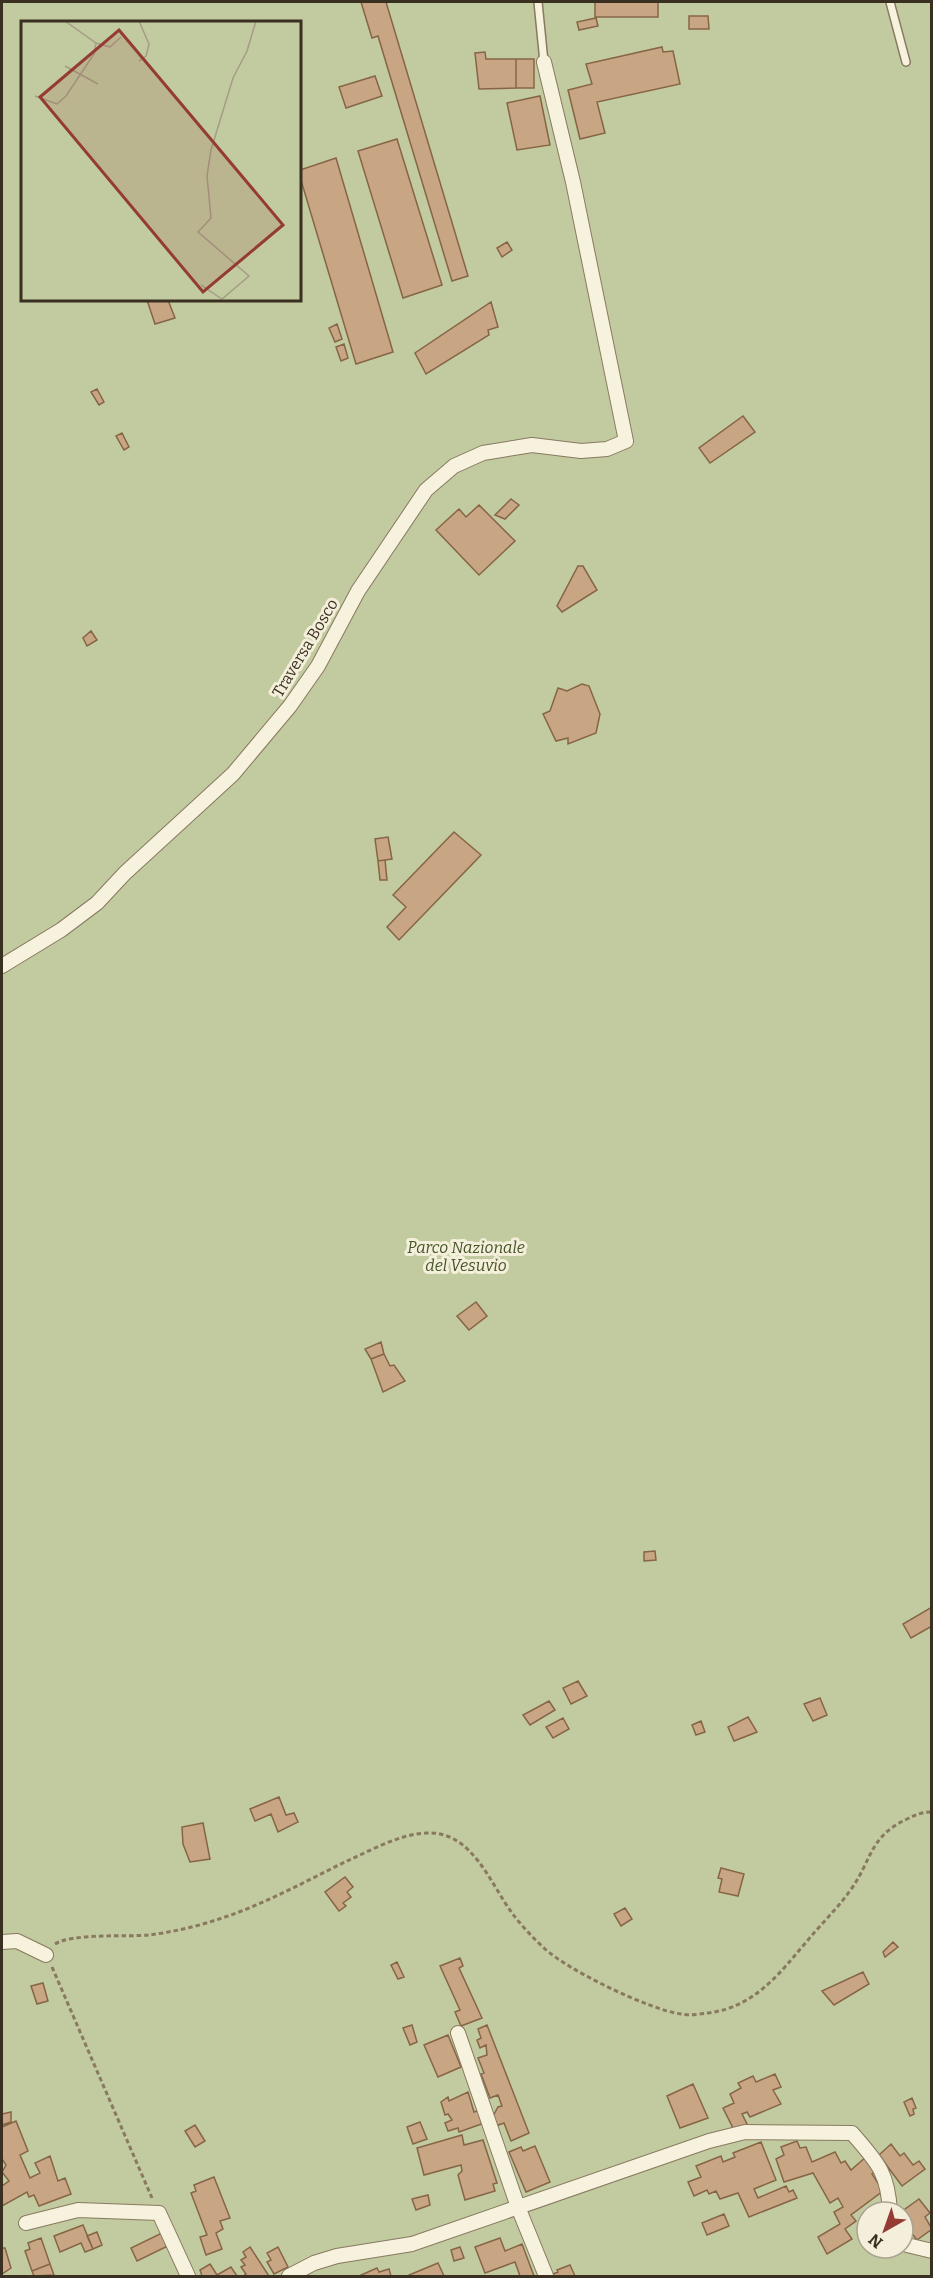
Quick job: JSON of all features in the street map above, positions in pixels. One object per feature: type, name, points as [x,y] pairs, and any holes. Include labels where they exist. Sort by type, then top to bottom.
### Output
[{"type":"street","name":"Traversa Bosco","points":[[2,966],[61,930],[97,903],[125,873],[233,774],[296,698],[318,666],[358,591],[426,490],[454,465],[483,453],[532,445],[581,451],[607,449],[626,441],[576,194],[544,62]]},
{"type":"street","points":[[2,1942],[16,1941],[46,1955]]},
{"type":"street","points":[[458,2033],[518,2207],[546,2277]]},
{"type":"street","points":[[289,2277],[314,2263],[337,2256],[412,2244],[709,2141],[745,2132],[852,2133],[874,2159],[888,2184],[889,2200]]},
{"type":"street","points":[[26,2223],[78,2210],[159,2213],[188,2277]]},
{"type":"street","points":[[915,2247],[932,2251]]},
{"type":"lane","points":[[538,2],[544,62]]},
{"type":"lane","points":[[890,2],[906,62]]},
{"type":"path","points":[[159,2213],[46,1955],[52,1946],[68,1939],[150,1934],[206,1923],[250,1909],[384,1844],[428,1833],[452,1839],[471,1853],[512,1913],[545,1949],[582,1974],[653,2006],[682,2014],[718,2012],[738,2006],[754,1997],[787,1965],[850,1891],[877,1842],[890,1827],[922,1812],[932,1812]]},
{"type":"green space","name":"Parco Nazionale del Vesuvio","points":[[2,2],[931,2],[931,2276],[2,2276]]},
{"type":"building","points":[[361,2],[386,2],[468,276],[452,281],[378,36],[372,38]]},
{"type":"building","points":[[595,2],[658,2],[658,17],[595,17]]},
{"type":"building","points":[[689,16],[708,16],[709,29],[689,29]]},
{"type":"building","points":[[596,18],[598,26],[579,30],[577,22]]},
{"type":"building","points":[[662,47],[663,52],[673,51],[680,84],[597,102],[605,133],[580,139],[568,90],[592,84],[586,64]]},
{"type":"building","points":[[485,52],[486,59],[516,59],[516,88],[479,89],[475,53]]},
{"type":"building","points":[[516,59],[534,59],[534,88],[516,88]]},
{"type":"building","points":[[375,76],[382,96],[346,108],[339,87]]},
{"type":"building","points":[[540,96],[550,145],[517,150],[507,103]]},
{"type":"building","points":[[397,139],[442,285],[403,298],[358,151]]},
{"type":"building","points":[[336,158],[393,352],[356,364],[302,184],[302,169]]},
{"type":"building","points":[[507,242],[512,250],[502,257],[497,248]]},
{"type":"building","points":[[148,302],[169,302],[175,318],[155,324]]},
{"type":"building","points":[[491,302],[498,327],[488,330],[489,335],[426,374],[415,353]]},
{"type":"building","points":[[337,324],[342,339],[335,342],[329,328]]},
{"type":"building","points":[[344,344],[348,358],[341,361],[336,347]]},
{"type":"building","points":[[97,389],[104,402],[99,405],[91,392]]},
{"type":"building","points":[[743,416],[755,432],[710,463],[699,448]]},
{"type":"building","points":[[122,433],[129,447],[124,450],[116,436]]},
{"type":"building","points":[[511,499],[519,505],[505,519],[495,515]]},
{"type":"building","points":[[479,505],[515,541],[479,575],[436,530],[459,509],[466,517]]},
{"type":"building","points":[[578,566],[583,566],[597,590],[562,612],[557,606]]},
{"type":"building","points":[[91,631],[97,640],[87,646],[83,638]]},
{"type":"building","points":[[582,684],[589,686],[600,714],[596,733],[568,744],[568,738],[556,741],[543,714],[550,711],[558,688],[567,691]]},
{"type":"building","points":[[454,832],[481,855],[399,940],[387,927],[406,907],[393,895]]},
{"type":"building","points":[[388,837],[392,859],[378,861],[375,839]]},
{"type":"building","points":[[385,860],[387,880],[380,880],[378,861]]},
{"type":"building","points":[[476,1302],[487,1316],[469,1330],[457,1316]]},
{"type":"building","points":[[381,1342],[384,1354],[371,1359],[365,1349]]},
{"type":"building","points":[[384,1354],[390,1366],[394,1365],[405,1381],[383,1392],[371,1359]]},
{"type":"building","points":[[655,1551],[656,1560],[644,1561],[644,1552]]},
{"type":"building","points":[[932,1607],[932,1626],[911,1638],[903,1624]]},
{"type":"building","points":[[578,1681],[587,1696],[571,1704],[563,1688]]},
{"type":"building","points":[[820,1698],[827,1715],[813,1721],[804,1704]]},
{"type":"building","points":[[549,1701],[555,1710],[530,1725],[523,1715]]},
{"type":"building","points":[[748,1717],[757,1732],[734,1741],[728,1727]]},
{"type":"building","points":[[563,1718],[569,1729],[553,1738],[546,1727]]},
{"type":"building","points":[[701,1721],[705,1732],[696,1735],[692,1725]]},
{"type":"building","points":[[279,1797],[286,1815],[294,1813],[298,1822],[278,1832],[271,1814],[255,1821],[250,1809]]},
{"type":"building","points":[[203,1823],[210,1859],[190,1862],[183,1844],[182,1827]]},
{"type":"building","points":[[721,1868],[744,1874],[738,1896],[719,1892],[722,1879],[718,1878]]},
{"type":"building","points":[[345,1877],[353,1887],[347,1892],[351,1897],[343,1903],[346,1906],[339,1911],[325,1892]]},
{"type":"building","points":[[625,1908],[632,1919],[621,1926],[614,1914]]},
{"type":"building","points":[[893,1942],[898,1947],[885,1957],[883,1952]]},
{"type":"building","points":[[460,1958],[463,1966],[459,1968],[482,2018],[461,2026],[455,2012],[460,2010],[440,1966]]},
{"type":"building","points":[[397,1962],[404,1977],[398,1979],[391,1965]]},
{"type":"building","points":[[863,1972],[869,1984],[834,2005],[822,1991]]},
{"type":"building","points":[[43,1983],[48,2001],[37,2004],[31,1986]]},
{"type":"building","points":[[412,2025],[417,2042],[410,2045],[403,2028]]},
{"type":"building","points":[[487,2025],[529,2133],[511,2141],[504,2123],[496,2126],[493,2116],[498,2107],[502,2106],[498,2095],[490,2098],[481,2074],[484,2073],[478,2058],[487,2055],[486,2045],[480,2048],[477,2040],[481,2038],[478,2029]]},
{"type":"building","points":[[448,2035],[461,2067],[438,2077],[424,2045]]},
{"type":"building","points":[[775,2074],[781,2087],[773,2090],[781,2104],[750,2117],[747,2112],[742,2114],[747,2124],[734,2130],[723,2108],[734,2103],[730,2094],[741,2088],[738,2083],[753,2076],[756,2082]]},
{"type":"building","points":[[693,2084],[708,2118],[680,2128],[667,2096]]},
{"type":"building","points":[[468,2092],[474,2112],[483,2109],[487,2122],[459,2132],[458,2128],[448,2131],[445,2123],[452,2120],[448,2114],[445,2115],[441,2102],[448,2097],[449,2101]]},
{"type":"building","points":[[912,2098],[916,2108],[913,2109],[914,2114],[910,2116],[904,2102]]},
{"type":"building","points":[[11,2112],[11,2122],[2,2125],[2,2114]]},
{"type":"building","points":[[16,2121],[28,2151],[20,2155],[30,2178],[40,2173],[35,2163],[50,2156],[58,2181],[65,2178],[71,2194],[39,2206],[34,2195],[29,2197],[27,2192],[2,2206],[2,2186],[9,2181],[2,2172],[6,2165],[2,2159],[2,2127]]},
{"type":"building","points":[[420,2122],[427,2139],[413,2144],[407,2127]]},
{"type":"building","points":[[195,2125],[205,2141],[195,2147],[185,2131]]},
{"type":"building","points":[[462,2135],[464,2145],[483,2140],[497,2183],[493,2184],[495,2191],[465,2200],[458,2175],[462,2171],[461,2165],[424,2175],[417,2148]]},
{"type":"building","points":[[797,2141],[800,2148],[806,2147],[812,2162],[835,2152],[841,2163],[845,2161],[851,2170],[867,2156],[878,2169],[872,2174],[883,2191],[871,2200],[855,2200],[855,2212],[851,2215],[855,2222],[845,2229],[852,2239],[827,2254],[818,2237],[840,2224],[834,2212],[843,2207],[838,2198],[830,2203],[813,2173],[784,2182],[776,2159],[784,2155],[781,2147]]},
{"type":"building","points":[[761,2142],[776,2180],[754,2189],[758,2198],[786,2186],[789,2192],[793,2190],[797,2198],[749,2217],[738,2193],[720,2199],[716,2191],[709,2194],[707,2190],[694,2196],[688,2182],[701,2177],[696,2166],[721,2156],[723,2162],[735,2157],[733,2153]]},
{"type":"building","points":[[891,2144],[900,2156],[904,2153],[913,2165],[919,2161],[925,2169],[902,2186],[879,2155]]},
{"type":"building","points":[[535,2146],[550,2182],[526,2192],[509,2152],[521,2147],[523,2151]]},
{"type":"building","points":[[214,2177],[230,2218],[220,2221],[223,2229],[216,2233],[222,2249],[206,2255],[200,2237],[207,2235],[191,2193],[196,2191],[194,2185]]},
{"type":"building","points":[[428,2195],[430,2205],[416,2210],[412,2199]]},
{"type":"building","points":[[919,2199],[930,2213],[925,2217],[932,2229],[917,2240],[915,2237],[915,2202]]},
{"type":"building","points":[[724,2214],[729,2226],[707,2235],[702,2223]]},
{"type":"building","points":[[83,2225],[93,2249],[85,2252],[81,2243],[60,2252],[54,2236]]},
{"type":"building","points":[[97,2232],[102,2245],[93,2249],[87,2236]]},
{"type":"building","points":[[164,2232],[170,2245],[137,2261],[131,2248]]},
{"type":"building","points":[[41,2238],[50,2264],[32,2271],[25,2251],[30,2249],[28,2243]]},
{"type":"building","points":[[500,2238],[505,2251],[522,2244],[534,2276],[520,2276],[515,2262],[485,2273],[475,2247]]},
{"type":"building","points":[[250,2247],[269,2276],[243,2276],[246,2274],[241,2267],[245,2265],[241,2260],[246,2257],[243,2252]]},
{"type":"building","points":[[278,2247],[288,2267],[274,2274],[267,2262],[271,2260],[267,2253]]},
{"type":"building","points":[[460,2247],[464,2258],[454,2261],[451,2250]]},
{"type":"building","points":[[2,2248],[5,2248],[11,2268],[2,2274]]},
{"type":"building","points":[[438,2263],[444,2276],[409,2276],[409,2275]]},
{"type":"building","points":[[50,2264],[54,2275],[34,2276],[32,2271]]},
{"type":"building","points":[[210,2264],[217,2275],[231,2267],[237,2276],[202,2276],[200,2270]]},
{"type":"building","points":[[570,2265],[575,2276],[553,2276],[558,2272],[557,2270]]},
{"type":"building","points":[[377,2268],[379,2272],[389,2269],[391,2276],[359,2276]]}]
